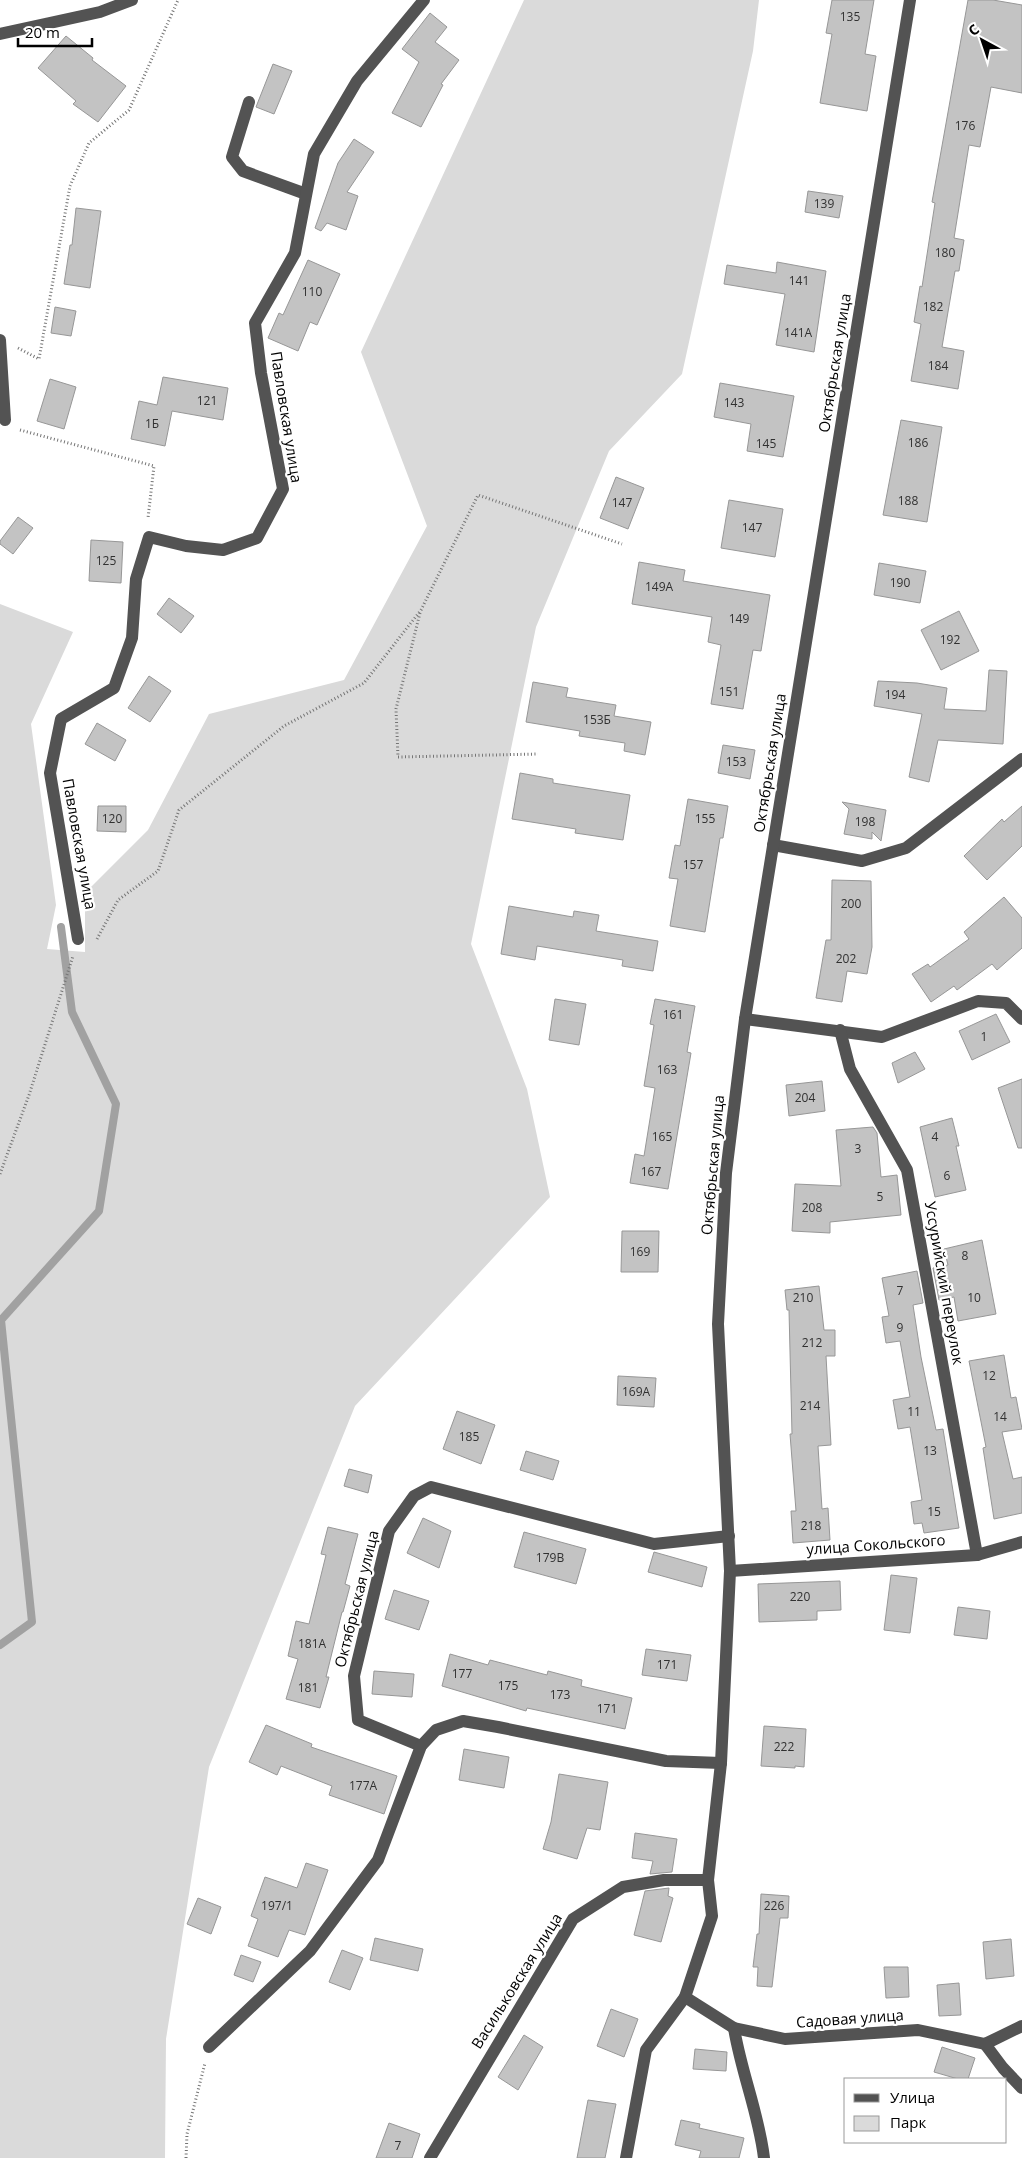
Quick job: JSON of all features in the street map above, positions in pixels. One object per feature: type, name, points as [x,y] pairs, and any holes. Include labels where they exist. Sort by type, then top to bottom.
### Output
[{"type":"street","points":[[0,34],[100,12],[132,0]]},
{"type":"street","name":"Павловская улица","points":[[78,939],[50,773],[61,719],[114,688],[132,638],[136,579],[149,537],[186,546],[223,550],[257,538],[283,490],[261,373],[255,322],[295,253],[314,154],[357,81],[424,0]]},
{"type":"street","name":"Октябрьская улица","points":[[626,2158],[646,2050],[685,1997],[712,1916],[708,1880],[721,1763],[730,1571],[718,1324],[726,1173],[745,1019],[910,0]]},
{"type":"street","points":[[249,102],[232,157],[243,171],[306,194]]},
{"type":"street","points":[[0,340],[5,420]]},
{"type":"street","points":[[773,845],[862,861],[906,848],[1022,758]]},
{"type":"street","points":[[745,1019],[882,1037],[978,1001],[1006,1003],[1022,1019]]},
{"type":"street","name":"Уссурийский переулок","points":[[840,1030],[850,1069],[907,1170],[977,1555]]},
{"type":"street","name":"Октябрьская улица","points":[[421,1746],[358,1720],[354,1676],[389,1531],[414,1496],[431,1487],[654,1544],[729,1536]]},
{"type":"street","name":"улица Сокольского","points":[[730,1571],[977,1555],[1022,1542]]},
{"type":"street","points":[[209,2047],[310,1951],[378,1860],[421,1746],[436,1730],[463,1721],[666,1761],[721,1763]]},
{"type":"street","name":"Васильковская улица","points":[[430,2158],[573,1918],[623,1887],[664,1880],[708,1880]]},
{"type":"street","name":"Садовая улица","points":[[685,1997],[734,2028],[785,2040],[918,2030],[985,2044]]},
{"type":"street","points":[[1022,2026],[985,2044],[1003,2068],[1022,2088]]},
{"type":"street","points":[[734,2028],[738,2053],[762,2136],[764,2158]]},
{"type":"path","points":[[14,345],[39,359],[70,186],[89,143],[129,110],[178,0]]},
{"type":"path","points":[[5,420],[20,430],[154,466],[147,526]]},
{"type":"path","points":[[0,1174],[29,1095],[78,939],[97,938],[118,900],[158,872],[179,810],[284,726],[364,683],[421,610],[478,494],[622,544]]},
{"type":"path","points":[[421,610],[396,710],[398,757],[538,754]]},
{"type":"path","points":[[186,2158],[187,2134],[209,2047]]},
{"type":"green space","points":[[524,0],[759,0],[753,51],[682,374],[609,451],[536,627],[471,944],[527,1089],[550,1197],[355,1406],[209,1767],[166,2039],[165,2158],[0,2158],[0,604],[73,632],[31,724],[56,905],[47,949],[85,952],[85,893],[148,830],[209,714],[344,680],[427,526],[361,352]]},
{"type":"building","points":[[832,0],[874,0],[865,54],[876,56],[867,111],[820,103],[832,34],[826,33]]},
{"type":"building","points":[[968,0],[993,0],[1022,5],[1022,93],[991,87],[980,147],[969,145],[954,238],[964,240],[959,271],[955,271],[942,347],[964,351],[958,389],[911,381],[921,324],[914,322],[920,286],[922,287],[935,203],[932,202]]},
{"type":"building","points":[[430,13],[447,27],[435,42],[459,60],[441,84],[443,85],[421,127],[392,113],[419,62],[402,49]]},
{"type":"building","points":[[66,36],[93,58],[92,60],[126,86],[98,122],[73,104],[76,101],[38,68]]},
{"type":"building","points":[[273,64],[292,71],[274,114],[256,107]]},
{"type":"building","points":[[354,139],[374,152],[347,192],[358,196],[346,230],[327,223],[321,231],[315,228],[338,163]]},
{"type":"building","points":[[808,191],[843,196],[839,218],[805,212]]},
{"type":"building","points":[[76,208],[101,211],[90,288],[64,284],[70,245],[72,245]]},
{"type":"building","points":[[308,260],[340,274],[317,325],[310,322],[298,351],[268,338],[279,313],[283,315]]},
{"type":"building","points":[[777,262],[826,271],[814,352],[776,345],[785,294],[724,284],[727,265],[776,273]]},
{"type":"building","points":[[55,307],[76,311],[71,336],[51,333]]},
{"type":"building","points":[[163,377],[228,388],[223,420],[172,411],[165,446],[131,439],[139,401],[157,405]]},
{"type":"building","points":[[50,379],[76,387],[64,429],[37,421]]},
{"type":"building","points":[[720,383],[794,396],[783,457],[747,451],[751,424],[714,417]]},
{"type":"building","points":[[901,420],[942,427],[927,522],[883,515]]},
{"type":"building","points":[[616,477],[644,488],[628,529],[600,518]]},
{"type":"building","points":[[729,500],[783,509],[775,557],[721,548]]},
{"type":"building","points":[[18,517],[33,528],[13,554],[0,544],[0,541]]},
{"type":"building","points":[[91,540],[123,542],[121,583],[89,581]]},
{"type":"building","points":[[639,562],[685,570],[683,581],[770,595],[761,651],[753,650],[743,709],[711,704],[721,645],[708,642],[712,617],[632,604]]},
{"type":"building","points":[[879,563],[926,571],[920,603],[874,595]]},
{"type":"building","points":[[169,598],[194,616],[181,633],[157,614]]},
{"type":"building","points":[[959,611],[979,651],[941,670],[921,630]]},
{"type":"building","points":[[989,670],[1007,671],[1003,744],[938,740],[929,782],[909,777],[922,714],[874,706],[878,681],[917,683],[947,688],[944,709],[986,711]]},
{"type":"building","points":[[149,676],[171,691],[150,722],[128,708]]},
{"type":"building","points":[[533,682],[568,688],[566,697],[616,705],[614,716],[651,722],[645,755],[624,751],[625,743],[579,736],[580,731],[526,722]]},
{"type":"building","points":[[97,723],[126,740],[115,761],[85,744]]},
{"type":"building","points":[[723,745],[755,750],[750,779],[718,773]]},
{"type":"building","points":[[520,773],[553,779],[553,783],[630,795],[623,840],[575,833],[576,829],[512,819]]},
{"type":"building","points":[[688,799],[728,806],[723,838],[720,838],[705,932],[670,926],[678,879],[669,878],[675,845],[680,846]]},
{"type":"building","points":[[842,802],[886,810],[881,841],[872,832],[872,839],[844,834],[849,809]]},
{"type":"building","points":[[98,806],[126,806],[126,832],[97,831]]},
{"type":"building","points":[[1022,806],[1022,846],[987,880],[964,856],[1002,819],[1004,822]]},
{"type":"building","points":[[832,880],[871,881],[872,947],[867,974],[847,971],[842,1002],[816,998],[826,940],[831,940]]},
{"type":"building","points":[[1004,897],[1022,918],[1022,948],[997,970],[992,964],[957,990],[954,986],[931,1002],[912,974],[928,964],[930,967],[969,939],[964,932]]},
{"type":"building","points":[[509,906],[573,917],[574,911],[599,915],[596,931],[658,941],[653,971],[622,966],[623,960],[537,946],[535,960],[501,954]]},
{"type":"building","points":[[555,999],[586,1004],[579,1045],[549,1040]]},
{"type":"building","points":[[655,999],[695,1006],[687,1052],[691,1053],[668,1189],[630,1183],[635,1154],[644,1156],[655,1088],[644,1086],[654,1025],[650,1024]]},
{"type":"building","points":[[996,1014],[1010,1042],[972,1060],[959,1031]]},
{"type":"building","points":[[915,1052],[925,1069],[898,1083],[892,1063]]},
{"type":"building","points":[[1022,1079],[1022,1148],[1018,1148],[998,1088]]},
{"type":"building","points":[[822,1081],[825,1111],[789,1116],[786,1085]]},
{"type":"building","points":[[952,1118],[959,1146],[956,1146],[966,1190],[935,1197],[920,1127]]},
{"type":"building","points":[[873,1127],[877,1133],[881,1177],[897,1175],[901,1215],[830,1222],[830,1233],[792,1231],[795,1184],[841,1186],[836,1130]]},
{"type":"building","points":[[622,1231],[659,1231],[658,1272],[621,1272]]},
{"type":"building","points":[[982,1240],[996,1314],[958,1321],[954,1297],[939,1300],[933,1268],[948,1265],[944,1249]]},
{"type":"building","points":[[917,1271],[923,1303],[913,1305],[921,1357],[936,1430],[943,1429],[959,1528],[924,1533],[922,1523],[914,1524],[911,1502],[922,1500],[910,1427],[898,1429],[893,1400],[910,1397],[900,1341],[886,1343],[882,1317],[889,1316],[882,1278]]},
{"type":"building","points":[[819,1286],[824,1330],[835,1330],[835,1356],[826,1356],[831,1445],[818,1446],[822,1509],[828,1508],[830,1540],[793,1543],[791,1511],[796,1511],[790,1434],[792,1434],[789,1310],[787,1310],[785,1290]]},
{"type":"building","points":[[1004,1355],[1011,1398],[1016,1397],[1022,1429],[1002,1432],[1013,1479],[1022,1477],[1022,1513],[994,1519],[983,1448],[986,1447],[969,1361]]},
{"type":"building","points":[[618,1376],[656,1378],[654,1407],[617,1405]]},
{"type":"building","points":[[457,1411],[495,1425],[481,1464],[443,1449]]},
{"type":"building","points":[[526,1451],[559,1461],[553,1480],[520,1470]]},
{"type":"building","points":[[349,1469],[372,1475],[368,1493],[344,1486]]},
{"type":"building","points":[[423,1518],[451,1531],[439,1568],[407,1553]]},
{"type":"building","points":[[328,1527],[358,1534],[345,1584],[350,1586],[326,1677],[329,1677],[320,1708],[286,1699],[298,1659],[288,1656],[296,1621],[309,1624],[326,1555],[321,1554]]},
{"type":"building","points":[[524,1532],[586,1549],[576,1584],[514,1567]]},
{"type":"building","points":[[654,1552],[707,1567],[702,1587],[648,1572]]},
{"type":"building","points":[[891,1575],[917,1578],[910,1633],[884,1630]]},
{"type":"building","points":[[840,1581],[841,1610],[817,1611],[817,1620],[759,1622],[758,1584]]},
{"type":"building","points":[[394,1590],[429,1601],[419,1630],[385,1619]]},
{"type":"building","points":[[958,1607],[990,1611],[987,1639],[954,1635]]},
{"type":"building","points":[[646,1649],[691,1655],[687,1681],[642,1675]]},
{"type":"building","points":[[450,1654],[488,1665],[490,1660],[547,1675],[548,1671],[582,1680],[581,1686],[632,1698],[625,1729],[527,1708],[526,1711],[442,1686]]},
{"type":"building","points":[[374,1671],[414,1674],[412,1697],[372,1694]]},
{"type":"building","points":[[266,1725],[312,1744],[311,1747],[397,1776],[384,1814],[329,1795],[332,1786],[281,1766],[277,1775],[249,1762]]},
{"type":"building","points":[[764,1726],[806,1729],[804,1767],[761,1766]]},
{"type":"building","points":[[464,1749],[509,1757],[504,1788],[459,1780]]},
{"type":"building","points":[[559,1774],[608,1782],[600,1830],[587,1828],[577,1859],[543,1849],[551,1822]]},
{"type":"building","points":[[635,1833],[677,1839],[672,1872],[650,1874],[653,1861],[632,1858]]},
{"type":"building","points":[[306,1863],[328,1870],[305,1935],[289,1930],[278,1957],[248,1946],[258,1919],[251,1916],[265,1877],[297,1888]]},
{"type":"building","points":[[669,1888],[668,1896],[673,1898],[661,1942],[634,1935],[645,1891]]},
{"type":"building","points":[[761,1894],[789,1896],[788,1918],[780,1918],[772,1987],[757,1986],[758,1967],[753,1967],[757,1934],[759,1934]]},
{"type":"building","points":[[198,1898],[221,1907],[211,1934],[187,1924]]},
{"type":"building","points":[[375,1938],[423,1949],[418,1971],[370,1960]]},
{"type":"building","points":[[1011,1939],[1014,1976],[986,1979],[983,1942]]},
{"type":"building","points":[[342,1950],[363,1958],[350,1990],[329,1982]]},
{"type":"building","points":[[241,1955],[261,1962],[253,1982],[234,1975]]},
{"type":"building","points":[[884,1967],[908,1967],[909,1997],[886,1998]]},
{"type":"building","points":[[959,1983],[961,2015],[939,2016],[937,1985]]},
{"type":"building","points":[[611,2009],[638,2019],[624,2057],[597,2046]]},
{"type":"building","points":[[524,2035],[543,2047],[518,2090],[498,2077]]},
{"type":"building","points":[[942,2047],[975,2058],[968,2078],[955,2078],[934,2072]]},
{"type":"building","points":[[695,2049],[727,2052],[726,2071],[693,2069]]},
{"type":"building","points":[[588,2100],[616,2104],[605,2158],[577,2158]]},
{"type":"building","points":[[681,2120],[700,2124],[699,2128],[744,2138],[739,2158],[699,2158],[701,2151],[675,2145]]},
{"type":"building","points":[[389,2123],[420,2134],[412,2158],[376,2158]]},
{"type":"waterway","points":[[0,1645],[32,1622],[1,1320],[99,1211],[116,1104],[72,1012],[61,927]]}]
